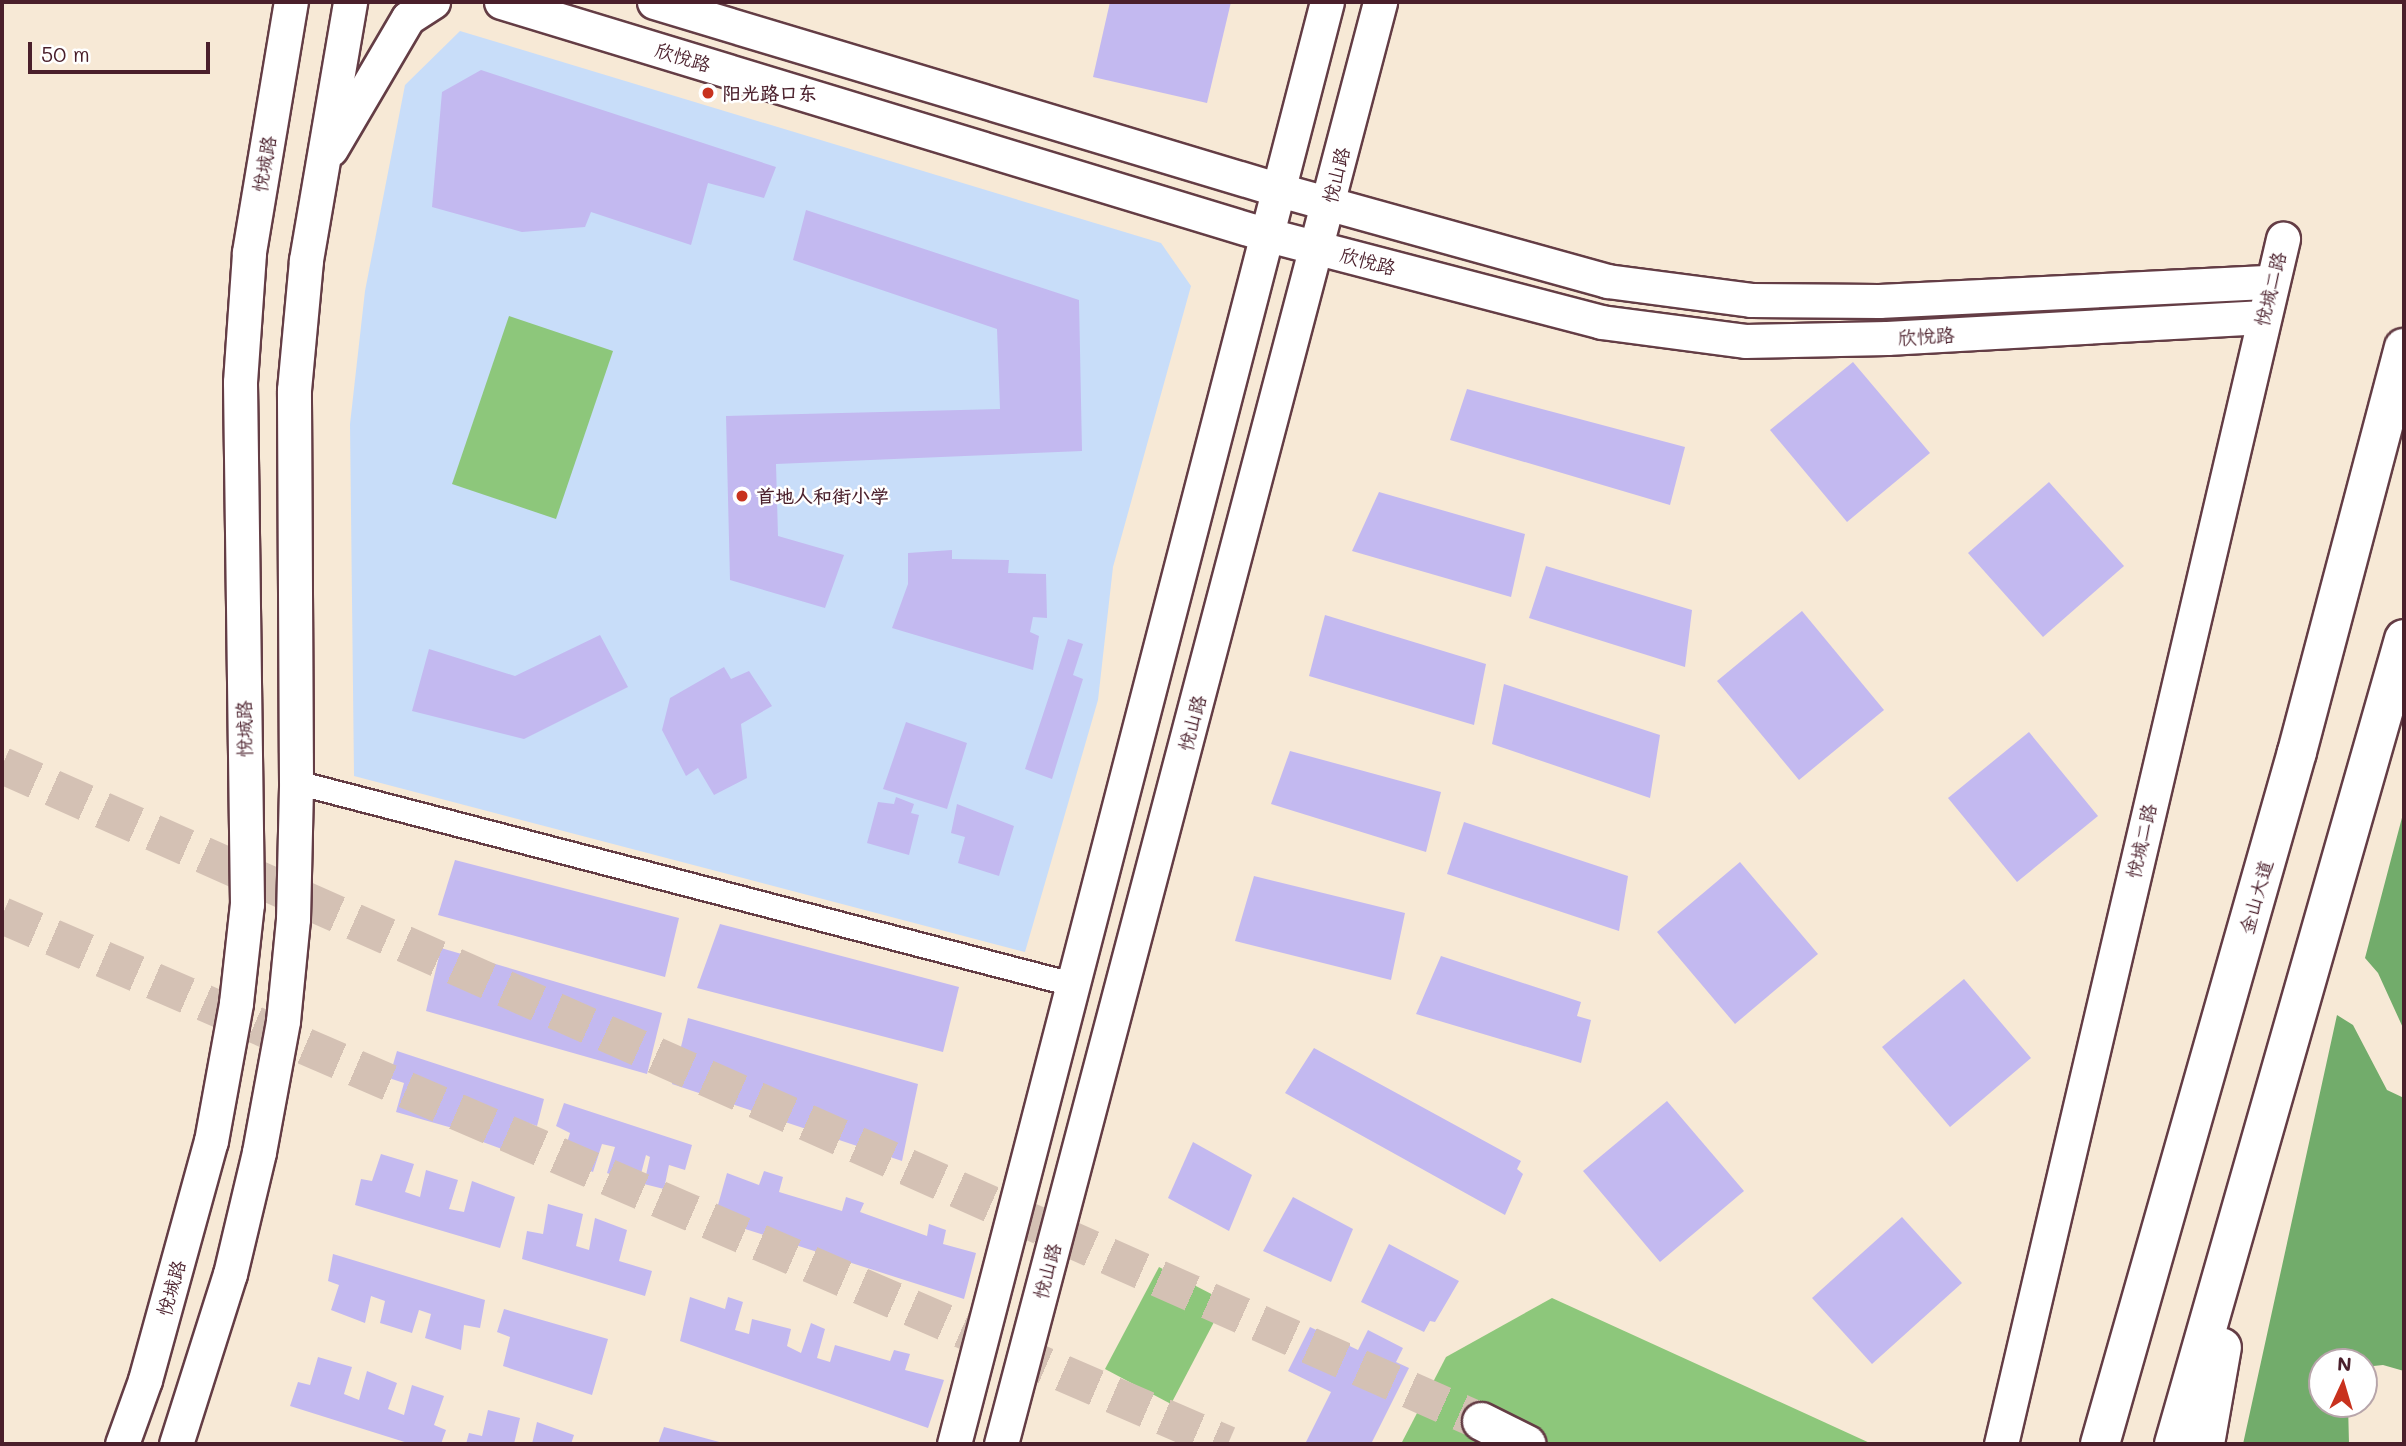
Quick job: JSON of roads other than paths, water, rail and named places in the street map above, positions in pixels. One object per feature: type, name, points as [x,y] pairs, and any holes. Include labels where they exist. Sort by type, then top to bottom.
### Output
[{"type":"highway","name":"金山大道","points":[[2100,1444],[2297,752],[2404,348]]},
{"type":"highway","points":[[2174,1444],[2227,1251],[2368,777],[2404,639]]},
{"type":"highway","points":[[2204,1444],[2221,1366],[2227,1251]]},
{"type":"main road","name":"悦城路","points":[[122,1444],[145,1380],[211,1141],[236,1003],[247,904],[240,382],[249,252],[292,2]]},
{"type":"main road","points":[[176,1444],[230,1275],[273,1074],[293,919],[296,782],[294,390],[321,166],[350,2]]},
{"type":"main road","points":[[321,166],[408,18],[433,2]]},
{"type":"main road","name":"欣悦路","points":[[501,2],[1264,234],[1601,322],[1745,341],[1887,338],[2263,317]]},
{"type":"main road","name":"欣悦路","points":[[654,2],[1276,189],[1607,281],[1751,300],[1879,301],[2271,282]]},
{"type":"main road","points":[[954,1444],[1326,2]]},
{"type":"main road","name":"悦山路","points":[[1001,1444],[1380,2]]},
{"type":"main road","name":"悦城二路","points":[[2001,1444],[2283,239]]},
{"type":"main road","points":[[1481,1421],[1527,1444]]},
{"type":"street","points":[[296,782],[1072,984]]},
{"type":"tunnel","points":[[2,765],[1481,1421]]},
{"type":"tunnel","points":[[2,915],[1228,1444]]},
{"type":"place","name":"阳光路口东","points":[[708,93]]},
{"type":"place","name":"首地人和街小学","points":[[742,496]]}]
